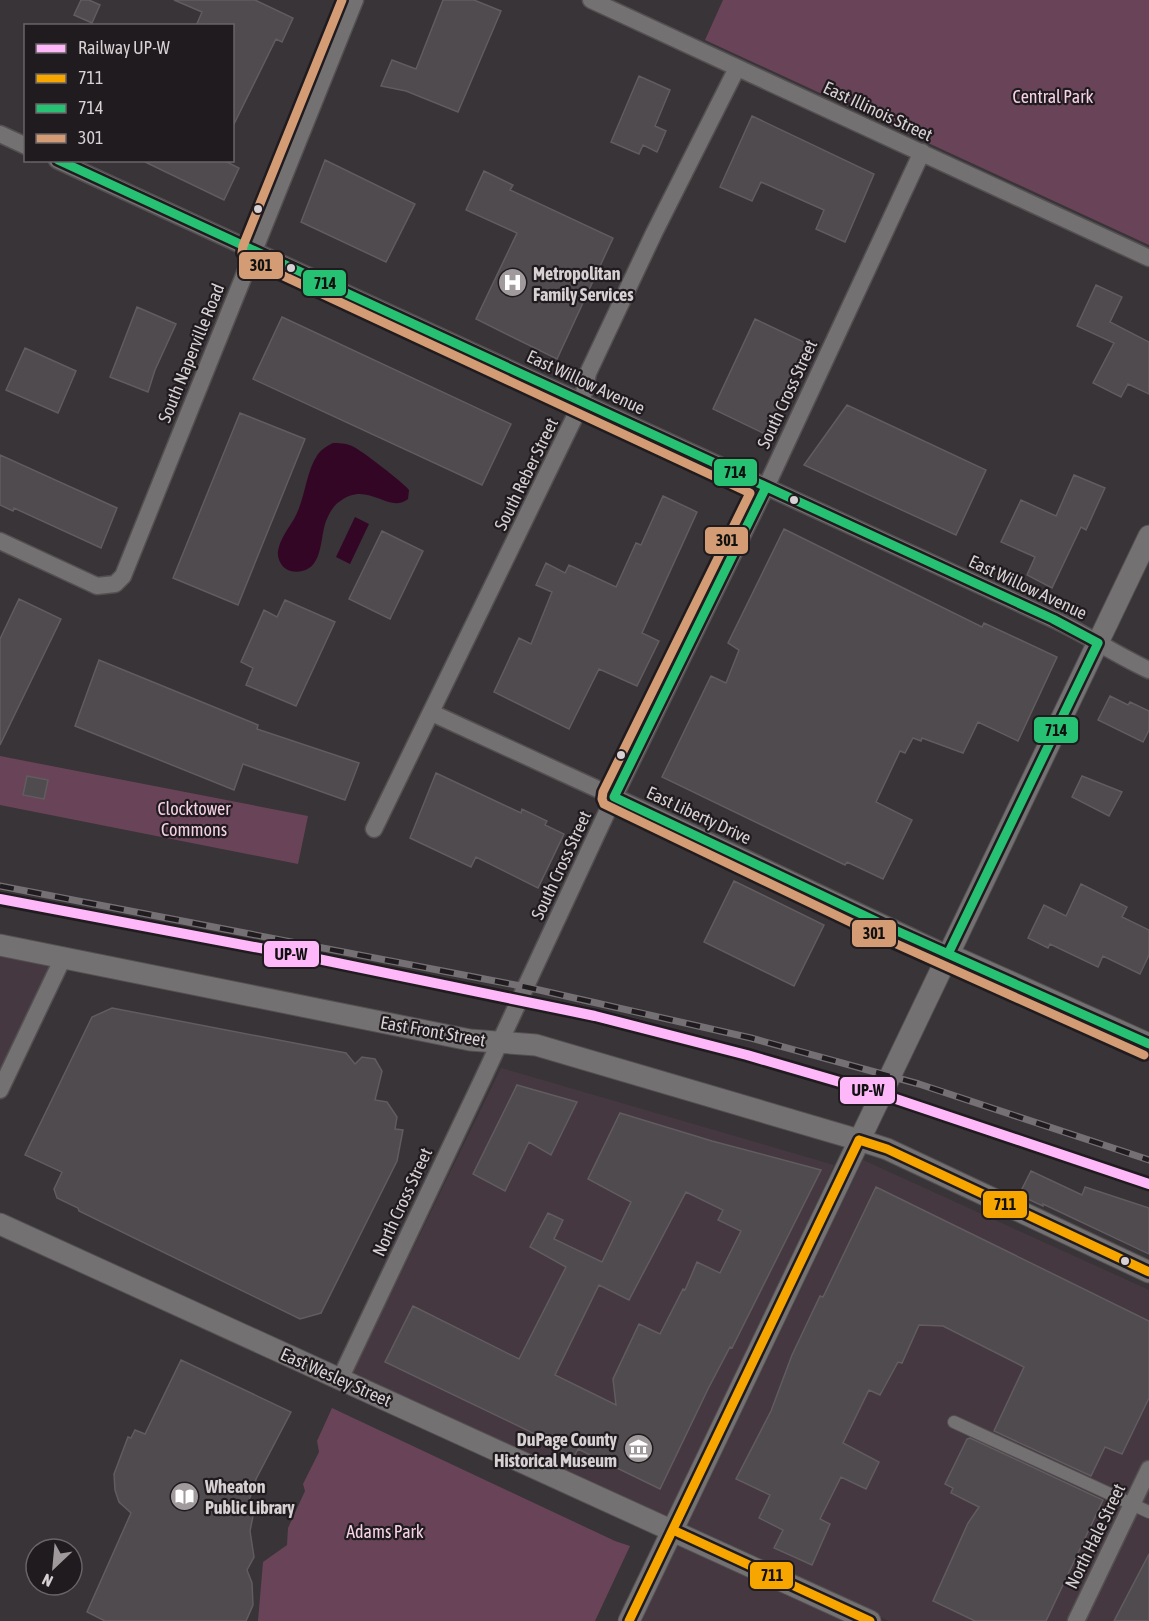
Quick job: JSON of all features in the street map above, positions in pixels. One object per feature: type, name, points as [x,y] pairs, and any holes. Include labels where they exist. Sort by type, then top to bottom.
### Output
[{"type":"street","name":"South Naperville Road","points":[[0,541],[97,586],[115,584],[123,576],[355,0]]},
{"type":"street","name":"East Illinois Street","points":[[591,0],[1149,258]]},
{"type":"street","name":"South Reber Street","points":[[375,830],[582,402],[588,373],[654,233],[737,68]]},
{"type":"street","points":[[0,134],[24,145]]},
{"type":"street","name":"South Cross Street","points":[[500,1041],[614,797],[766,487],[922,152]]},
{"type":"street","name":"East Willow Avenue","points":[[61,162],[1053,619],[1124,659],[1149,670]]},
{"type":"street","points":[[629,1621],[1149,536]]},
{"type":"street","name":"East Liberty Drive","points":[[432,713],[948,954]]},
{"type":"street","name":"East Front Street","points":[[0,945],[460,1038],[536,1045],[887,1149],[1149,1272]]},
{"type":"street","points":[[948,954],[1149,1044]]},
{"type":"street","points":[[0,1090],[63,958]]},
{"type":"street","name":"North Cross Street","points":[[340,1379],[500,1041]]},
{"type":"street","name":"East Wesley Street","points":[[0,1224],[870,1621]]},
{"type":"street","points":[[954,1422],[1149,1512]]},
{"type":"street","name":"North Hale Street","points":[[1076,1621],[1149,1469]]},
{"type":"shaded area","points":[[333,443],[352,446],[372,460],[409,490],[408,499],[400,503],[393,503],[359,494],[349,496],[339,502],[326,521],[320,550],[314,564],[302,571],[290,571],[283,567],[278,554],[282,538],[298,511],[314,461],[321,451]]},
{"type":"shaded area","points":[[355,517],[369,524],[350,564],[336,557]]},
{"type":"shaded area","points":[[0,956],[50,966],[0,1069]]},
{"type":"shaded area","points":[[501,1068],[834,1165],[670,1519],[352,1374]]},
{"type":"shaded area","points":[[863,1160],[1149,1290],[1149,1621],[889,1621],[687,1527]]},
{"type":"shaded area","points":[[677,1544],[844,1621],[640,1621]]},
{"type":"green space","name":"Central Park","points":[[723,0],[1149,0],[1149,245],[705,40]]},
{"type":"green space","name":"Clocktower Commons","points":[[0,756],[308,816],[298,864],[0,805]]},
{"type":"green space","name":"Adams Park","points":[[332,1408],[630,1546],[595,1621],[258,1621],[263,1562],[287,1545],[288,1528],[305,1491],[303,1484],[319,1452],[317,1441]]},
{"type":"building","points":[[81,0],[89,0],[100,5],[92,23],[74,15]]},
{"type":"building","points":[[174,0],[255,0],[293,18],[282,42],[276,39],[234,124],[234,24],[197,24],[202,12]]},
{"type":"building","points":[[443,0],[474,0],[501,11],[458,112],[406,91],[381,86],[392,60],[416,69]]},
{"type":"building","points":[[639,76],[670,90],[655,126],[666,131],[657,152],[643,145],[639,154],[611,142]]},
{"type":"building","points":[[752,116],[874,174],[845,242],[816,229],[824,210],[761,182],[752,201],[720,187]]},
{"type":"building","points":[[325,160],[415,204],[386,262],[301,222]]},
{"type":"building","points":[[145,162],[227,162],[239,168],[224,200]]},
{"type":"building","points":[[484,171],[513,185],[510,190],[613,238],[557,359],[476,319],[517,233],[466,210]]},
{"type":"building","points":[[1096,285],[1122,297],[1110,322],[1149,342],[1149,394],[1128,384],[1121,397],[1093,383],[1114,343],[1077,326]]},
{"type":"building","points":[[137,307],[176,324],[155,370],[148,392],[110,377]]},
{"type":"building","points":[[282,317],[511,424],[482,485],[253,379]]},
{"type":"building","points":[[755,319],[808,344],[765,434],[713,409]]},
{"type":"building","points":[[25,348],[76,371],[58,413],[6,390]]},
{"type":"building","points":[[847,405],[986,470],[956,535],[804,465]]},
{"type":"building","points":[[240,413],[305,439],[238,605],[173,578]]},
{"type":"building","points":[[0,455],[117,508],[101,548],[14,508],[13,511],[0,505]]},
{"type":"building","points":[[1074,475],[1105,488],[1086,530],[1081,527],[1052,588],[1027,575],[1035,557],[1001,542],[1021,500],[1056,516]]},
{"type":"building","points":[[663,496],[697,512],[642,633],[659,641],[637,686],[599,669],[569,729],[494,692],[519,638],[531,644],[552,592],[536,585],[546,563],[565,573],[569,565],[616,587],[636,543],[641,545]]},
{"type":"building","points":[[784,529],[982,627],[984,623],[1057,657],[1018,741],[978,722],[963,753],[922,738],[921,741],[913,738],[905,753],[900,751],[876,802],[912,820],[883,879],[847,862],[845,865],[662,777],[711,676],[726,683],[739,650],[728,643]]},
{"type":"building","points":[[382,531],[423,551],[390,619],[349,599]]},
{"type":"building","points":[[19,599],[61,619],[0,745],[0,639]]},
{"type":"building","points":[[285,600],[335,622],[296,706],[246,685],[253,668],[241,662],[264,610],[277,617]]},
{"type":"building","points":[[99,660],[258,725],[257,729],[359,763],[345,800],[243,764],[234,790],[75,726]]},
{"type":"building","points":[[1110,696],[1128,705],[1130,702],[1149,711],[1149,730],[1143,742],[1098,720]]},
{"type":"building","points":[[436,773],[521,813],[522,809],[547,821],[545,825],[564,834],[538,888],[476,857],[471,867],[410,838]]},
{"type":"building","points":[[27,776],[48,780],[44,799],[23,795]]},
{"type":"building","points":[[1082,776],[1122,792],[1109,816],[1072,797]]},
{"type":"building","points":[[734,881],[824,925],[794,986],[704,942]]},
{"type":"building","points":[[1081,884],[1127,907],[1122,917],[1149,930],[1149,955],[1140,974],[1103,956],[1098,967],[1050,944],[1048,948],[1028,938],[1044,905],[1066,916]]},
{"type":"building","points":[[112,1008],[346,1053],[355,1064],[362,1057],[375,1059],[382,1071],[375,1100],[387,1102],[397,1117],[395,1129],[403,1130],[397,1161],[321,1313],[300,1319],[79,1211],[78,1208],[57,1198],[54,1189],[62,1172],[25,1155],[92,1017]]},
{"type":"building","points":[[517,1085],[577,1102],[551,1155],[529,1142],[505,1191],[473,1174]]},
{"type":"building","points":[[620,1113],[712,1141],[821,1170],[732,1348],[730,1347],[708,1389],[660,1489],[578,1449],[574,1457],[533,1437],[535,1434],[385,1362],[413,1306],[519,1359],[566,1267],[530,1247],[548,1213],[563,1220],[554,1239],[602,1262],[631,1202],[588,1179]],"holes":[[[686,1192],[723,1210],[718,1220],[741,1231],[720,1273],[697,1262],[685,1290],[683,1289],[660,1334],[639,1324],[613,1379],[616,1405],[555,1375],[599,1285],[629,1300]]]},
{"type":"building","points":[[1031,1171],[1082,1195],[1085,1187],[1149,1208],[1149,1254],[1019,1195]]},
{"type":"building","points":[[876,1187],[1149,1321],[1149,1398],[1122,1454],[1105,1447],[1091,1476],[994,1431],[1024,1367],[943,1326],[919,1325],[902,1363],[898,1362],[880,1395],[869,1390],[843,1443],[879,1462],[866,1489],[841,1477],[820,1519],[830,1524],[812,1565],[774,1548],[783,1530],[759,1518],[770,1495],[736,1479],[771,1411],[792,1355],[820,1296],[823,1297]]},
{"type":"building","name":"Wheaton Public Library","points":[[181,1360],[291,1412],[256,1479],[247,1507],[253,1516],[250,1531],[254,1557],[247,1570],[252,1583],[253,1605],[246,1621],[105,1621],[87,1612],[131,1513],[119,1502],[115,1490],[114,1474],[128,1437],[131,1438],[135,1430],[145,1434]]},
{"type":"building","points":[[970,1438],[1103,1500],[1046,1621],[975,1621],[933,1601],[968,1523],[979,1507],[951,1493],[953,1488],[945,1484],[967,1439]]},
{"type":"building","points":[[1149,1554],[1149,1621],[1114,1621]]},
{"type":"railway","points":[[0,886],[526,987],[751,1038],[919,1084],[1149,1160]]},
{"type":"rail line","name":"UP-W","points":[[0,899],[318,959],[595,1016],[747,1055],[881,1094],[1149,1184]]},
{"type":"transit line","name":"301","points":[[342,0],[243,246],[242,253],[245,258],[750,493],[603,792],[604,804],[892,942],[1144,1055]]},
{"type":"transit line","name":"714","points":[[62,162],[1053,619],[1098,643],[948,954]]},
{"type":"transit line","name":"714","points":[[766,487],[614,797],[897,931],[1149,1044]]},
{"type":"transit line","name":"711","points":[[859,1140],[887,1149],[1149,1272]]},
{"type":"transit line","name":"711","points":[[629,1621],[859,1140]]},
{"type":"transit line","name":"711","points":[[673,1530],[870,1621]]},
{"type":"place","name":"Metropolitan Family Services","points":[[512,283]]},
{"type":"place","name":"DuPage County Historical Museum","points":[[638,1449]]},
{"type":"place","name":"Wheaton Public Library","points":[[184,1496]]}]
